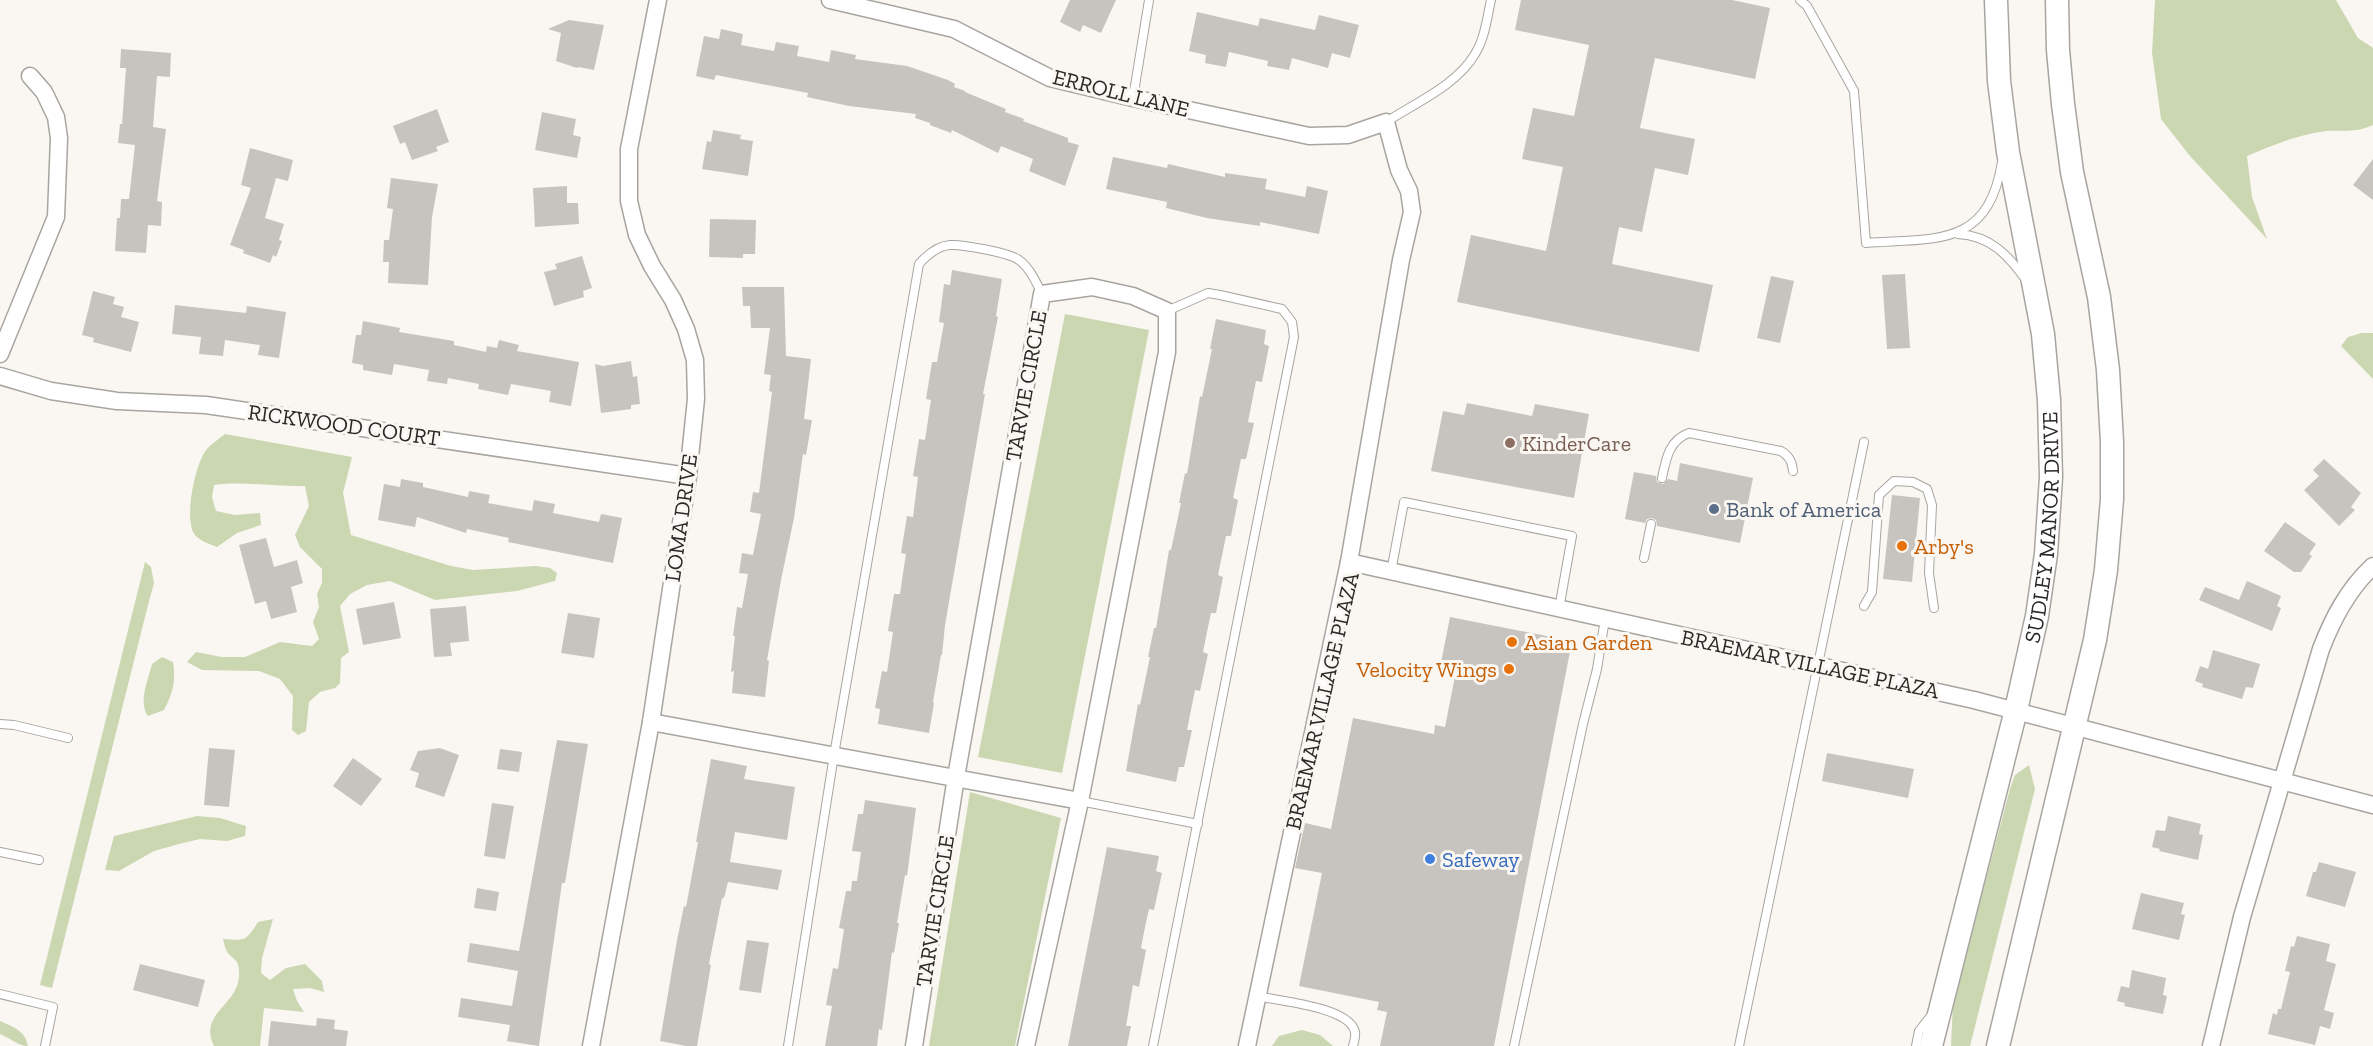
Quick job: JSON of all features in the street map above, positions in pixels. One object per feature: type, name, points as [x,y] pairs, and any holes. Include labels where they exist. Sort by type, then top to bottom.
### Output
[{"type":"main road","name":"SUDLEY MANOR DRIVE","points":[[1931,1046],[2016,710],[2037,616],[2046,554],[2051,477],[2049,400],[2043,334],[2006,138],[1999,81],[1996,0]]},
{"type":"main road","points":[[1998,1046],[2095,640],[2106,570],[2112,499],[2109,370],[2099,297],[2072,172],[2058,50],[2057,0]]},
{"type":"street","name":"LOMA DRIVE","points":[[591,1046],[651,722],[688,476],[696,399],[695,360],[686,329],[673,300],[637,235],[629,201],[629,150],[658,0]]},
{"type":"street","name":"ERROLL LANE","points":[[830,0],[954,29],[1050,78],[1133,98],[1309,136],[1348,135],[1386,122]]},
{"type":"street","points":[[0,354],[56,217],[59,138],[56,117],[44,92],[30,76]]},
{"type":"street","points":[[1349,562],[1401,260],[1412,212],[1409,191],[1399,170],[1386,122]]},
{"type":"street","name":"TARVIE CIRCLE","points":[[914,1046],[956,777],[1042,294],[1092,287],[1133,296],[1167,311]]},
{"type":"street","points":[[1026,1046],[1080,801],[1167,352],[1167,311]]},
{"type":"street","name":"RICKWOOD COURT","points":[[0,376],[51,391],[117,401],[206,405],[688,476]]},
{"type":"street","name":"BRAEMAR VILLAGE PLAZA","points":[[1247,1046],[1349,562],[2016,710],[2373,805]]},
{"type":"street","points":[[2211,1046],[2242,917],[2316,662],[2329,628],[2349,591],[2373,566]]},
{"type":"street","points":[[651,722],[1080,801]]},
{"type":"lane","points":[[1133,98],[1149,0]]},
{"type":"lane","points":[[1386,122],[1450,81],[1475,55],[1485,29],[1491,0]]},
{"type":"lane","points":[[1800,0],[1808,6],[1854,91],[1866,243],[1958,234],[1983,239],[1997,246],[2008,256],[2036,294]]},
{"type":"lane","points":[[1958,234],[1978,219],[1990,205],[1999,182],[2006,138]]},
{"type":"lane","points":[[788,1046],[834,755],[919,264],[928,254],[951,244],[1005,254],[1018,259],[1030,272],[1042,294]]},
{"type":"lane","points":[[1153,1046],[1294,337],[1292,322],[1282,309],[1220,295],[1208,293],[1167,311]]},
{"type":"lane","points":[[1662,478],[1666,456],[1674,443],[1689,433],[1781,451],[1792,463],[1793,471]]},
{"type":"lane","points":[[1739,1046],[1864,442]]},
{"type":"lane","points":[[1864,606],[1872,592],[1879,495],[1894,481],[1913,482],[1928,489],[1932,504],[1929,573],[1934,608]]},
{"type":"lane","points":[[1391,572],[1404,502],[1572,536],[1559,609]]},
{"type":"lane","points":[[1644,558],[1652,525]]},
{"type":"lane","points":[[1514,1046],[1582,724],[1597,669],[1605,619]]},
{"type":"lane","points":[[0,724],[14,725],[68,738]]},
{"type":"lane","points":[[1080,801],[1198,824]]},
{"type":"lane","points":[[0,852],[39,860]]},
{"type":"lane","points":[[0,994],[53,1007],[45,1046]]},
{"type":"lane","points":[[1257,996],[1331,1011],[1350,1021],[1356,1033],[1353,1046]]},
{"type":"lane","points":[[1916,1046],[1919,1031],[1943,999]]},
{"type":"green space","points":[[2155,0],[2336,0],[2358,38],[2373,48],[2373,125],[2356,130],[2327,131],[2296,137],[2247,156],[2252,197],[2267,239],[2190,156],[2161,119],[2152,53]]},
{"type":"green space","points":[[1065,314],[1149,330],[1062,773],[978,757]]},
{"type":"green space","points":[[2373,333],[2373,379],[2341,346],[2348,337]]},
{"type":"green space","points":[[225,434],[352,457],[343,493],[351,535],[451,566],[473,570],[536,566],[550,568],[557,573],[555,581],[517,591],[435,600],[390,581],[367,585],[350,594],[340,606],[349,652],[341,658],[340,683],[335,688],[320,692],[309,702],[306,731],[298,735],[292,730],[293,696],[280,679],[259,671],[202,670],[187,662],[196,652],[222,657],[245,657],[280,642],[312,646],[319,639],[313,622],[319,607],[317,594],[322,583],[322,569],[300,547],[295,535],[309,506],[305,486],[214,485],[212,497],[216,511],[235,515],[260,513],[261,525],[237,533],[217,547],[200,539],[193,532],[190,514],[195,477],[207,449]]},
{"type":"green space","points":[[145,562],[151,567],[154,583],[52,988],[40,985]]},
{"type":"green space","points":[[162,657],[173,662],[173,687],[164,710],[148,716],[144,704],[146,684],[152,664]]},
{"type":"green space","points":[[2029,765],[2035,789],[1970,1046],[1951,1046],[1953,1003],[2010,789],[2015,775]]},
{"type":"green space","points":[[970,792],[1061,818],[1015,1046],[929,1046]]},
{"type":"green space","points":[[197,816],[220,818],[246,826],[245,836],[227,841],[200,839],[179,844],[154,851],[119,871],[105,870],[114,836]]},
{"type":"green space","points":[[273,919],[262,958],[261,973],[270,980],[286,968],[305,964],[322,981],[324,992],[310,988],[293,989],[304,1012],[264,1008],[260,1046],[214,1046],[210,1034],[211,1025],[238,983],[238,964],[227,952],[223,939],[241,940],[251,933],[258,922]]},
{"type":"green space","points":[[0,1021],[21,1033],[28,1046],[0,1034]]},
{"type":"green space","points":[[1302,1030],[1320,1035],[1333,1046],[1272,1046],[1279,1036]]},
{"type":"building","points":[[1070,0],[1116,0],[1101,33],[1083,25],[1080,32],[1060,22]]},
{"type":"building","points":[[1521,0],[1732,0],[1770,8],[1755,79],[1655,58],[1640,128],[1695,139],[1688,175],[1655,168],[1642,232],[1619,227],[1612,264],[1713,285],[1699,352],[1457,302],[1471,235],[1546,251],[1563,167],[1522,159],[1533,108],[1574,116],[1589,45],[1515,30]]},
{"type":"building","points":[[1197,12],[1258,26],[1260,18],[1315,30],[1319,15],[1359,25],[1350,58],[1332,53],[1328,68],[1292,58],[1289,70],[1267,66],[1268,61],[1229,52],[1226,67],[1205,63],[1206,55],[1189,51]]},
{"type":"building","points":[[569,20],[604,25],[594,70],[577,68],[556,61],[561,33],[548,29]]},
{"type":"building","points":[[721,29],[743,34],[741,45],[774,51],[776,42],[799,46],[797,56],[829,62],[831,50],[856,55],[855,59],[907,66],[948,80],[955,84],[954,87],[1006,109],[1005,112],[1024,119],[1023,121],[1068,138],[1068,142],[1079,145],[1065,186],[1029,171],[1033,159],[1001,146],[998,153],[952,130],[951,133],[915,118],[916,114],[849,106],[807,97],[808,93],[716,75],[714,80],[696,76],[704,36],[719,39]]},
{"type":"building","points":[[121,49],[171,53],[170,77],[157,76],[153,127],[166,129],[157,201],[162,202],[161,226],[148,225],[146,253],[115,251],[117,218],[120,218],[121,199],[129,199],[135,145],[118,143],[120,124],[122,124],[126,68],[120,68]]},
{"type":"building","points":[[437,109],[449,142],[436,147],[438,151],[412,160],[405,142],[400,144],[393,126]]},
{"type":"building","points":[[542,112],[576,119],[573,135],[581,137],[577,158],[535,150]]},
{"type":"building","points":[[713,130],[741,135],[740,139],[753,141],[748,176],[702,169],[707,141],[711,142]]},
{"type":"building","points":[[250,148],[293,160],[288,181],[276,178],[265,218],[284,224],[279,240],[282,241],[276,257],[273,255],[270,263],[243,253],[244,250],[230,245],[251,188],[241,185]]},
{"type":"building","points":[[1113,157],[1167,168],[1168,164],[1225,177],[1225,173],[1267,179],[1265,189],[1305,197],[1307,186],[1328,191],[1319,234],[1260,222],[1260,226],[1207,218],[1166,208],[1167,202],[1106,189]]},
{"type":"building","points":[[2373,159],[2373,200],[2353,185]]},
{"type":"building","points":[[391,178],[438,184],[432,217],[428,285],[388,283],[389,262],[383,262],[384,240],[389,240],[393,209],[387,208]]},
{"type":"building","points":[[567,186],[567,203],[578,203],[579,224],[535,227],[533,188]]},
{"type":"building","points":[[710,219],[756,220],[755,254],[743,254],[743,258],[709,257]]},
{"type":"building","points":[[582,256],[592,288],[583,291],[584,297],[554,306],[544,272],[557,269],[555,264]]},
{"type":"building","points":[[952,270],[1002,279],[996,316],[998,317],[983,394],[985,394],[945,625],[929,733],[878,724],[880,709],[875,708],[882,671],[887,672],[893,632],[888,631],[894,594],[900,594],[906,554],[901,553],[907,516],[913,517],[918,477],[913,476],[919,439],[925,440],[931,400],[926,399],[932,362],[937,362],[944,323],[939,322],[944,284],[950,285]]},
{"type":"building","points":[[1905,274],[1910,348],[1887,349],[1882,275]]},
{"type":"building","points":[[1771,276],[1794,281],[1780,343],[1757,338]]},
{"type":"building","points":[[742,287],[784,287],[786,356],[811,359],[804,419],[812,420],[806,455],[803,454],[794,518],[767,660],[769,661],[765,697],[732,693],[734,671],[731,672],[735,636],[733,636],[737,607],[742,608],[748,574],[739,573],[742,553],[753,555],[761,514],[750,512],[753,492],[759,493],[772,392],[769,391],[771,375],[764,374],[770,328],[751,328],[750,306],[743,306]]},
{"type":"building","points":[[93,291],[115,297],[113,304],[124,307],[121,317],[139,322],[131,352],[93,342],[94,338],[82,335]]},
{"type":"building","points":[[175,305],[246,313],[247,306],[286,312],[279,358],[258,355],[260,345],[225,340],[223,356],[199,354],[201,337],[172,334]]},
{"type":"building","points":[[1216,319],[1266,330],[1264,344],[1269,346],[1262,382],[1256,381],[1248,422],[1254,423],[1246,459],[1241,459],[1233,498],[1238,500],[1231,536],[1226,536],[1218,575],[1223,577],[1216,613],[1211,613],[1203,652],[1208,654],[1200,691],[1195,690],[1187,730],[1192,730],[1184,767],[1179,767],[1176,782],[1126,771],[1138,704],[1140,705],[1154,628],[1156,628],[1169,550],[1171,550],[1181,503],[1179,503],[1185,473],[1187,474],[1200,396],[1202,397],[1212,349],[1210,349]]},
{"type":"building","points":[[363,321],[400,328],[399,332],[454,341],[454,345],[486,352],[487,346],[497,348],[499,340],[519,345],[517,351],[579,362],[571,406],[549,402],[551,391],[511,384],[508,395],[478,389],[479,384],[448,378],[447,384],[427,381],[429,370],[394,364],[392,375],[363,370],[363,365],[352,363],[356,335],[361,335]]},
{"type":"building","points":[[631,361],[633,377],[637,376],[640,404],[631,405],[631,409],[601,413],[595,364],[603,366]]},
{"type":"building","name":"KinderCare","points":[[1467,403],[1532,416],[1535,404],[1589,414],[1574,498],[1431,471],[1443,411],[1464,415]]},
{"type":"building","points":[[2324,459],[2361,493],[2351,507],[2355,510],[2339,526],[2304,490],[2319,476],[2313,470]]},
{"type":"building","points":[[1680,463],[1753,478],[1740,543],[1657,526],[1656,520],[1652,518],[1647,519],[1645,523],[1625,519],[1634,472],[1656,476],[1657,482],[1663,484],[1668,479],[1677,481]]},
{"type":"building","points":[[401,479],[423,483],[423,487],[468,497],[469,491],[490,495],[488,503],[532,511],[534,500],[555,504],[553,513],[599,522],[601,514],[622,518],[613,563],[508,542],[509,538],[467,529],[466,533],[417,517],[415,527],[378,520],[384,484],[400,487]]},
{"type":"building","points":[[1892,495],[1920,498],[1912,582],[1883,579]]},
{"type":"building","points":[[2285,522],[2316,544],[2309,554],[2312,556],[2301,572],[2294,572],[2264,551]]},
{"type":"building","points":[[266,538],[274,567],[297,560],[303,583],[291,587],[297,612],[271,619],[266,601],[255,604],[239,545]]},
{"type":"building","points":[[2247,581],[2281,596],[2277,606],[2281,608],[2272,631],[2199,600],[2205,587],[2239,600]]},
{"type":"building","points":[[394,602],[401,638],[363,645],[356,609]]},
{"type":"building","points":[[466,606],[469,641],[450,643],[452,656],[434,657],[430,609]]},
{"type":"building","points":[[568,613],[600,618],[594,658],[561,653]]},
{"type":"building","points":[[1450,617],[1572,641],[1494,1046],[1380,1046],[1387,1012],[1377,1010],[1379,1002],[1299,986],[1322,873],[1295,868],[1305,823],[1331,829],[1353,718],[1434,734],[1435,725],[1445,727],[1455,676],[1439,673]]},
{"type":"building","points":[[2213,650],[2260,664],[2253,688],[2246,687],[2242,699],[2202,687],[2203,684],[2195,681],[2200,666],[2208,669]]},
{"type":"building","points":[[557,740],[588,744],[565,883],[562,883],[539,1046],[507,1041],[510,1025],[458,1017],[461,998],[512,1006],[518,971],[467,962],[470,943],[519,951]]},
{"type":"building","points":[[209,748],[235,750],[229,807],[204,805]]},
{"type":"building","points":[[440,748],[459,755],[444,797],[415,787],[419,773],[410,770],[418,751]]},
{"type":"building","points":[[500,749],[522,752],[519,772],[497,769]]},
{"type":"building","points":[[1827,753],[1914,769],[1908,798],[1822,781]]},
{"type":"building","points":[[353,758],[382,779],[361,806],[333,786]]},
{"type":"building","points":[[711,759],[747,766],[744,779],[795,787],[787,840],[735,832],[730,862],[782,870],[778,890],[728,882],[724,898],[722,898],[709,964],[711,965],[697,1046],[686,1046],[660,1041],[677,940],[684,906],[686,907],[698,842],[696,842]]},
{"type":"building","points":[[865,800],[916,808],[907,876],[905,875],[894,953],[892,952],[882,1030],[879,1029],[877,1046],[825,1046],[832,1006],[826,1005],[833,968],[838,969],[844,929],[839,928],[846,891],[851,891],[852,881],[857,881],[861,852],[852,851],[858,814],[863,814]]},
{"type":"building","points":[[492,803],[514,806],[505,859],[484,856]]},
{"type":"building","points":[[2168,816],[2201,824],[2199,834],[2203,835],[2198,860],[2159,851],[2160,849],[2152,847],[2156,830],[2165,831]]},
{"type":"building","points":[[1107,847],[1159,856],[1156,871],[1162,873],[1154,910],[1149,909],[1145,927],[1141,948],[1146,950],[1139,987],[1133,985],[1126,1026],[1131,1026],[1127,1046],[1068,1046]]},
{"type":"building","points":[[2319,862],[2356,872],[2345,907],[2306,896],[2313,872],[2316,872]]},
{"type":"building","points":[[477,888],[499,892],[496,911],[474,908]]},
{"type":"building","points":[[2141,893],[2184,903],[2181,914],[2185,915],[2179,940],[2132,929]]},
{"type":"building","points":[[2297,936],[2330,944],[2326,961],[2336,964],[2324,1010],[2334,1013],[2330,1029],[2320,1026],[2315,1045],[2268,1034],[2273,1013],[2277,1015],[2278,1009],[2281,1009],[2290,972],[2285,971],[2291,946],[2294,947]]},
{"type":"building","points":[[747,940],[769,943],[761,993],[739,990]]},
{"type":"building","points":[[140,964],[205,980],[198,1007],[133,990]]},
{"type":"building","points":[[2132,970],[2166,978],[2163,995],[2167,996],[2163,1014],[2124,1006],[2125,1003],[2117,1001],[2121,986],[2129,988]]},
{"type":"building","points":[[317,1018],[335,1020],[334,1029],[348,1031],[346,1046],[268,1046],[271,1021],[316,1026]]},
{"type":"place","name":"KinderCare","points":[[1510,443]]},
{"type":"place","name":"Bank of America","points":[[1714,509]]},
{"type":"place","name":"Arby's","points":[[1902,546]]},
{"type":"place","name":"Asian Garden","points":[[1512,642]]},
{"type":"place","name":"Velocity Wings","points":[[1509,669]]},
{"type":"place","name":"Safeway","points":[[1430,859]]}]
